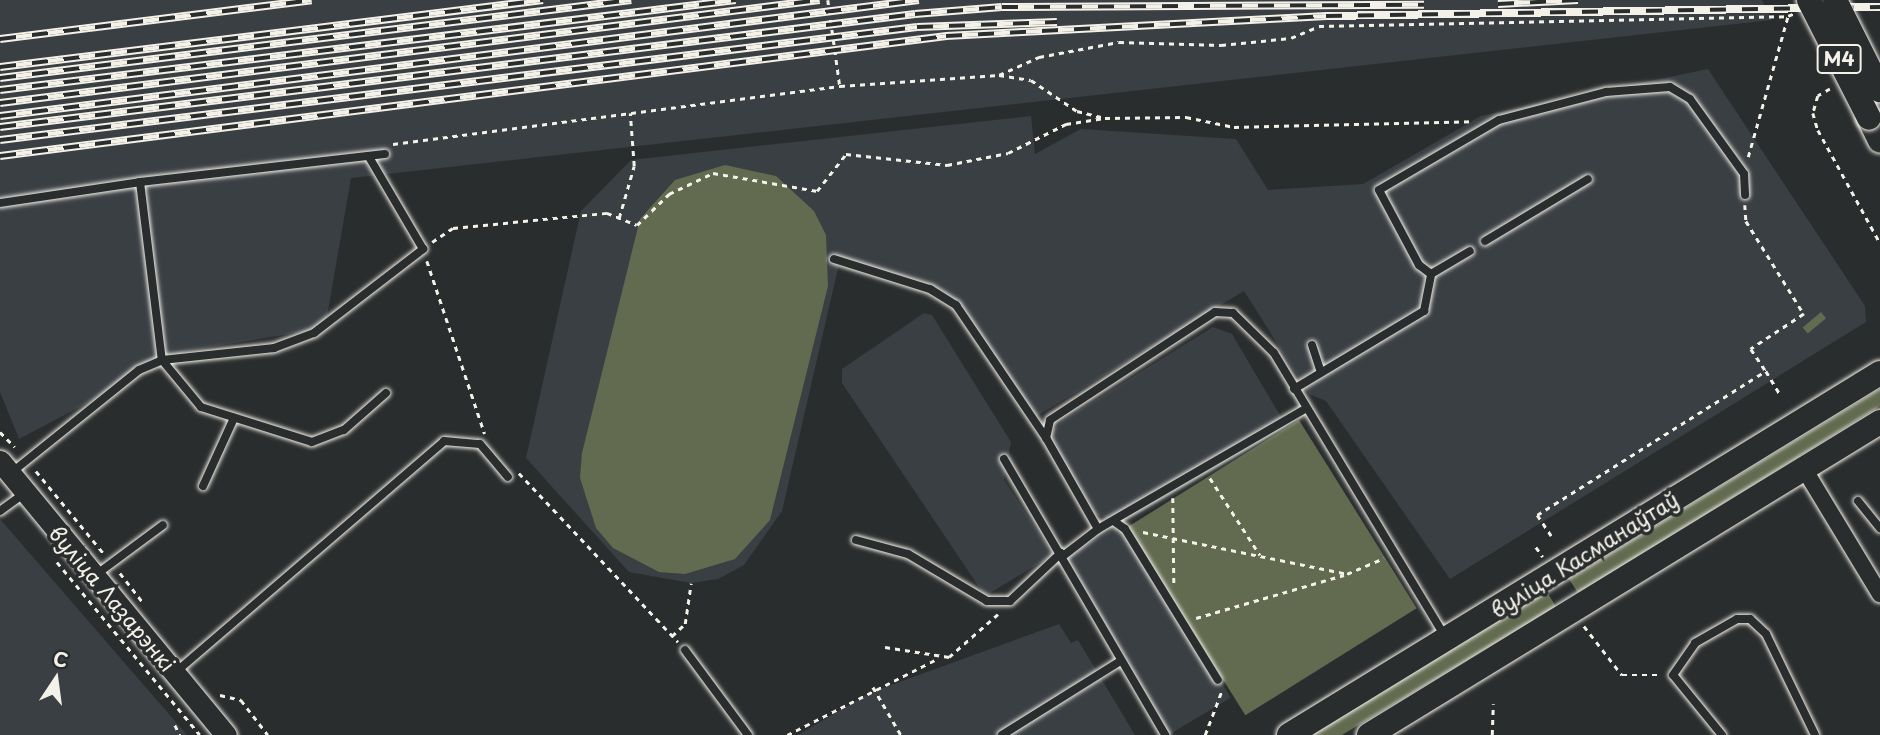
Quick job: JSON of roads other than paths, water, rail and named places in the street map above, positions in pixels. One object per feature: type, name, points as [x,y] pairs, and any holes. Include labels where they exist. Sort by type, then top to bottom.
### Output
[{"type":"main road","name":"М4","points":[[1835,0],[1880,90]]},
{"type":"main road","name":"М4","points":[[1806,4],[1880,141]]},
{"type":"main road","name":"вуліца Касманаўтаў","points":[[1289,735],[1880,373]]},
{"type":"main road","name":"вуліца Касманаўтаў","points":[[1369,735],[1810,470],[1880,422]]},
{"type":"main road","name":"вуліца Касманаўтаў","points":[[1810,470],[1880,441]]},
{"type":"main road","name":"вуліца Лазарэнкі","points":[[13,465],[25,493],[226,735]]},
{"type":"street","points":[[1810,470],[1880,594]]},
{"type":"lane","points":[[1432,274],[1419,265],[1379,190],[1499,120],[1606,92],[1670,87],[1690,99],[1744,174],[1745,195]]},
{"type":"lane","points":[[0,203],[140,182],[369,157],[385,149]]},
{"type":"lane","points":[[13,465],[115,387],[162,360],[220,358],[314,333],[423,250],[369,157]]},
{"type":"lane","points":[[1485,241],[1588,178]]},
{"type":"lane","points":[[140,182],[162,360],[201,407],[312,442],[344,430],[386,393]]},
{"type":"lane","points":[[1294,389],[1424,311],[1432,274],[1470,251]]},
{"type":"lane","points":[[834,259],[930,289],[956,305],[1046,438],[1098,530]]},
{"type":"lane","points":[[1046,438],[1050,421],[1064,407],[1215,312],[1233,313],[1251,325],[1294,389],[1303,410],[1446,638]]},
{"type":"lane","points":[[1312,345],[1321,373]]},
{"type":"lane","points":[[856,540],[908,554],[987,601],[1010,601],[1062,555],[1098,530],[1303,410]]},
{"type":"lane","points":[[202,486],[234,418]]},
{"type":"lane","points":[[175,673],[444,441],[480,444],[508,477]]},
{"type":"lane","points":[[1004,459],[1062,555],[1119,662],[1165,735]]},
{"type":"lane","points":[[0,511],[25,493]]},
{"type":"lane","points":[[1857,501],[1880,528]]},
{"type":"lane","points":[[1115,522],[1125,529],[1218,680]]},
{"type":"lane","points":[[95,576],[110,561],[163,525]]},
{"type":"lane","points":[[1722,735],[1673,675],[1695,643],[1737,619],[1750,619],[1766,634],[1815,735]]},
{"type":"lane","points":[[685,650],[748,735]]},
{"type":"lane","points":[[1002,735],[1119,662]]},
{"type":"railway","points":[[0,39],[312,0]]},
{"type":"railway","points":[[0,67],[543,0]]},
{"type":"railway","points":[[0,78],[631,0]]},
{"type":"railway","points":[[0,90],[736,0]]},
{"type":"railway","points":[[0,103],[820,0]]},
{"type":"railway","points":[[0,116],[919,0]]},
{"type":"railway","points":[[1498,4],[1578,0]]},
{"type":"railway","points":[[0,127],[915,14],[1002,7],[1424,5]]},
{"type":"railway","points":[[0,156],[946,36],[1326,16],[1880,7]]},
{"type":"railway","points":[[0,140],[917,27],[1057,22]]}]
